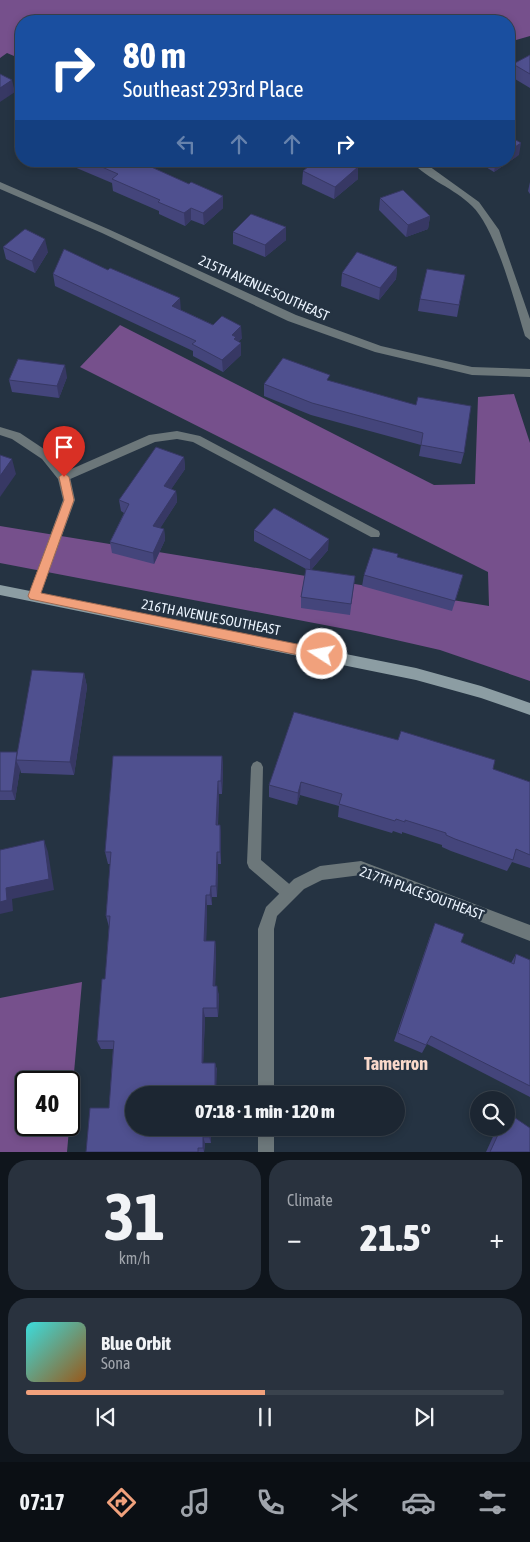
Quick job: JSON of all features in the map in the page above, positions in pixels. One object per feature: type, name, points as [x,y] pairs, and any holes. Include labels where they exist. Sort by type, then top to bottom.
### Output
[{"type":"street","points":[[424,167],[476,204],[494,230],[517,293],[530,336]]},
{"type":"street","name":"215TH AVENUE SOUTHEAST","points":[[0,185],[105,230],[292,318],[370,346],[472,371],[530,373]]},
{"type":"street","points":[[0,431],[16,436],[46,456],[64,477],[69,500],[34,596]]},
{"type":"street","name":"216TH AVENUE SOUTHEAST","points":[[0,590],[416,674],[481,692],[530,709]]},
{"type":"street","name":"217TH PLACE SOUTHEAST","points":[[266,1086],[266,929],[271,912],[299,884],[320,873],[361,868],[530,932]]},
{"type":"street","points":[[266,1136],[266,1152]]},
{"type":"lane","points":[[64,477],[153,438],[177,435],[196,438],[375,534]]},
{"type":"lane","points":[[257,767],[254,864],[288,893]]},
{"type":"shaded area","points":[[0,0],[530,0],[530,36],[515,40],[515,15],[15,15],[15,56],[7,53],[0,58]]},
{"type":"shaded area","points":[[120,325],[434,485],[475,484],[478,397],[514,394],[530,443],[530,681],[440,650],[361,632],[0,563],[0,526],[489,606],[488,572],[80,367]]},
{"type":"shaded area","points":[[82,982],[74,1071],[15,1071],[15,1136],[68,1136],[67,1152],[0,1152],[0,998]]},
{"type":"building","points":[[530,55],[530,74],[515,65],[515,63]]},
{"type":"building","points":[[0,74],[12,80],[0,88]]},
{"type":"building","points":[[515,140],[521,143],[515,147]]},
{"type":"building","points":[[102,167],[151,167],[189,184],[191,182],[223,196],[203,213],[191,208],[184,213],[158,202],[160,200],[112,179],[118,174]]},
{"type":"building","points":[[308,167],[358,167],[335,187],[303,171]]},
{"type":"building","points":[[403,190],[430,216],[408,225],[380,198]]},
{"type":"building","points":[[251,214],[286,227],[265,245],[233,232]]},
{"type":"building","points":[[25,229],[45,239],[32,261],[3,247]]},
{"type":"building","points":[[64,249],[108,270],[110,268],[180,298],[172,306],[213,325],[222,316],[241,326],[232,335],[236,337],[234,339],[241,343],[222,360],[192,344],[196,341],[53,274]]},
{"type":"building","points":[[357,252],[397,267],[380,288],[342,273]]},
{"type":"building","points":[[427,269],[465,275],[459,305],[420,299]]},
{"type":"building","points":[[283,358],[330,375],[327,380],[416,405],[418,397],[471,406],[464,453],[421,445],[423,433],[312,403],[264,384]]},
{"type":"building","points":[[18,359],[65,365],[57,386],[9,380]]},
{"type":"building","points":[[156,447],[184,457],[164,486],[176,491],[153,526],[164,529],[153,553],[110,542],[129,504],[119,500]]},
{"type":"building","points":[[0,455],[12,459],[0,476]]},
{"type":"building","points":[[274,508],[329,539],[310,560],[254,530]]},
{"type":"building","points":[[373,548],[398,554],[397,557],[463,575],[455,601],[364,575]]},
{"type":"building","points":[[306,569],[355,576],[351,604],[301,597]]},
{"type":"building","points":[[32,670],[84,673],[70,762],[16,760]]},
{"type":"building","points":[[294,712],[398,740],[401,731],[495,760],[493,769],[530,782],[530,855],[516,849],[513,860],[455,839],[446,835],[446,833],[405,820],[405,822],[396,819],[395,821],[339,804],[342,794],[301,782],[298,793],[269,785]]},
{"type":"building","points":[[0,752],[17,752],[12,791],[0,791]]},
{"type":"building","points":[[113,756],[222,756],[221,781],[218,781],[216,825],[220,825],[220,852],[217,852],[216,886],[211,886],[210,895],[206,895],[204,941],[215,941],[213,986],[217,986],[217,1008],[203,1008],[202,1063],[215,1063],[215,1086],[125,1086],[125,1136],[209,1136],[203,1137],[203,1148],[198,1148],[198,1152],[86,1152],[90,1108],[109,1108],[114,1041],[97,1041],[102,979],[105,979],[110,916],[106,916],[111,852],[105,852]]},
{"type":"building","points":[[44,840],[49,879],[6,888],[7,900],[0,902],[0,850]]},
{"type":"building","points":[[435,923],[464,934],[461,942],[514,964],[516,954],[530,960],[530,1086],[431,1036],[426,1045],[398,1033]]},
{"type":"building","points":[[515,1118],[530,1128],[530,1152],[490,1152],[497,1136],[515,1136]]},
{"type":"district","name":"Tamerron","points":[[396,1064]]},
{"type":"route","points":[[64,477],[69,500],[34,596],[322,654]]}]
